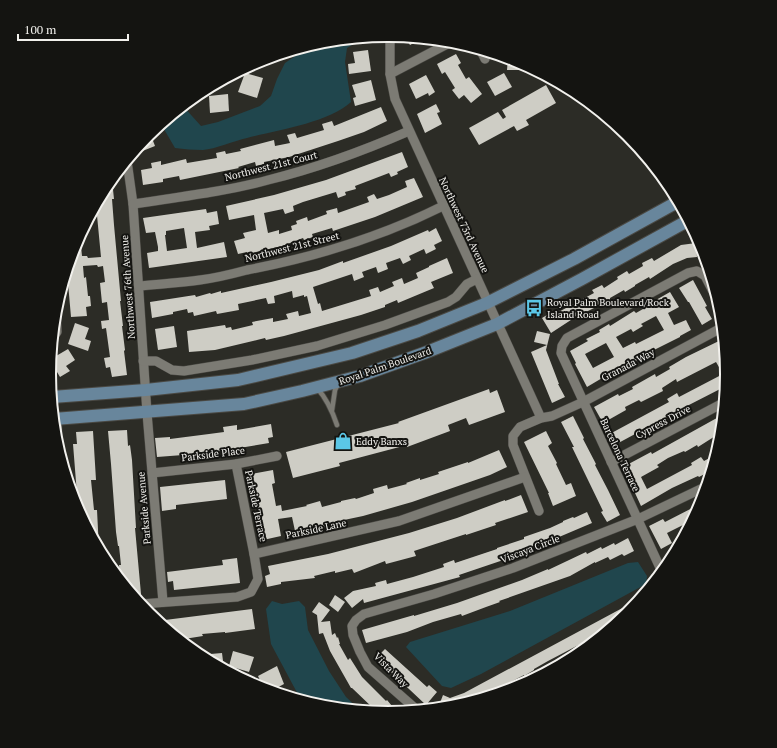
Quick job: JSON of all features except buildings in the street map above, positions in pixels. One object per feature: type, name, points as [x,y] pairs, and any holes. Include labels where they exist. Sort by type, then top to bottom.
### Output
[{"type":"main road","points":[[57,397],[146,390],[238,380],[352,353],[418,331],[487,303],[674,204]]},
{"type":"main road","name":"Royal Palm Boulevard","points":[[59,419],[147,413],[244,404],[316,388],[360,376],[427,352],[497,324],[684,223]]},
{"type":"street","name":"Northwest 73rd Avenue","points":[[390,42],[390,74],[395,99],[487,303],[541,418]]},
{"type":"street","points":[[390,74],[442,46]]},
{"type":"street","name":"Northwest 21st Court","points":[[133,204],[212,192],[267,181],[321,165],[374,146],[409,131]]},
{"type":"street","name":"Northwest 76th Avenue","points":[[128,168],[133,204],[147,413]]},
{"type":"street","name":"Northwest 21st Street","points":[[139,286],[201,280],[277,265],[318,254],[374,236],[419,218],[443,206]]},
{"type":"street","name":"Barcelona Terrace","points":[[659,566],[561,353],[562,346],[567,338],[688,273],[697,271],[706,278]]},
{"type":"street","points":[[144,361],[156,361],[172,370],[184,371],[252,360],[317,346],[385,325],[448,302],[456,297],[467,284],[477,279]]},
{"type":"street","name":"Granada Way","points":[[525,477],[513,445],[513,436],[520,427],[541,418],[552,416],[583,402],[718,330]]},
{"type":"street","name":"Cypress Drive","points":[[611,462],[719,405]]},
{"type":"street","name":"Parkside Avenue","points":[[147,413],[162,602]]},
{"type":"street","name":"Parkside Place","points":[[152,473],[236,464],[277,456]]},
{"type":"street","name":"Parkside Terrace","points":[[236,464],[254,554]]},
{"type":"street","points":[[525,477],[539,511]]},
{"type":"street","name":"Parkside Lane","points":[[254,554],[399,521],[525,477]]},
{"type":"street","name":"Viscaya Circle","points":[[356,620],[364,614],[434,594],[513,568],[638,519],[700,490]]},
{"type":"street","points":[[149,603],[237,597],[251,592],[258,579],[254,554]]},
{"type":"street","name":"Vista Way","points":[[356,620],[352,626],[353,635],[368,666],[411,705]]},
{"type":"lane","points":[[332,410],[335,390],[340,381]]},
{"type":"lane","points":[[316,388],[326,398],[337,425]]},
{"type":"water","points":[[353,44],[347,48],[345,62],[351,102],[329,115],[302,125],[203,150],[175,148],[164,129],[186,111],[201,126],[218,122],[260,106],[271,96],[285,63],[297,55],[303,53],[324,48]]},
{"type":"water","points":[[638,562],[647,576],[645,585],[481,674],[451,688],[442,686],[406,647],[410,642],[510,611],[628,563]]},
{"type":"water","points":[[272,601],[282,604],[299,601],[305,607],[308,630],[329,671],[346,697],[353,704],[324,700],[297,693],[271,644],[266,609]]},
{"type":"place","name":"Royal Palm Boulevard/Rock Island Road","points":[[534,308]]},
{"type":"place","name":"Eddy Banxs","points":[[343,441]]}]
